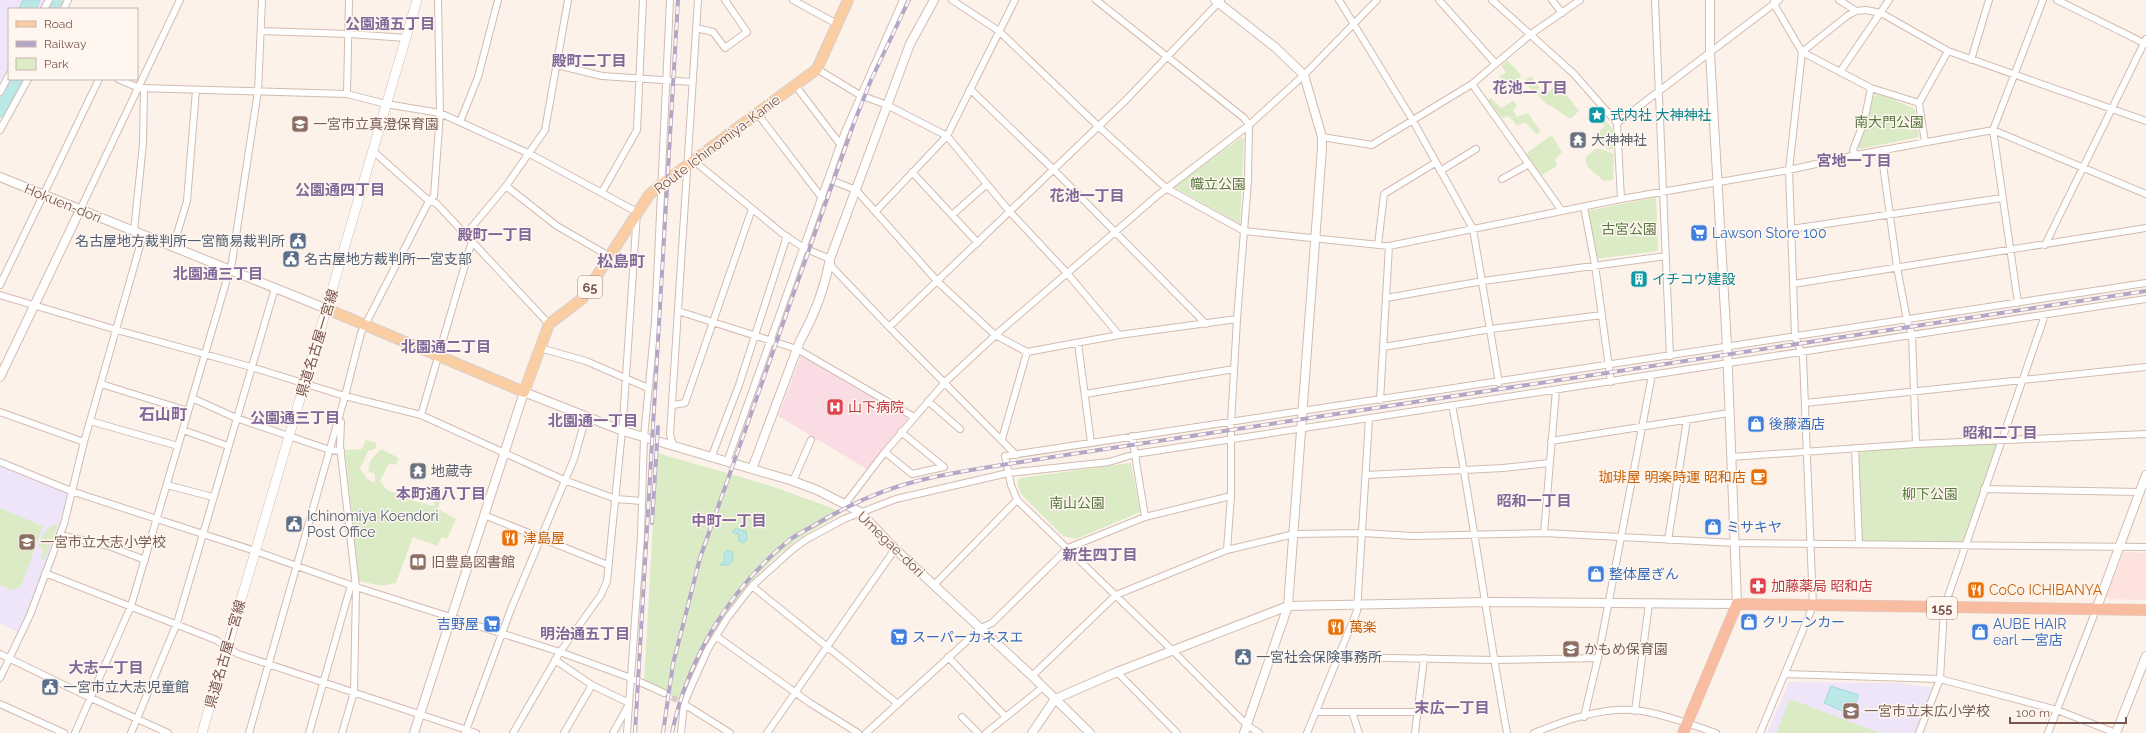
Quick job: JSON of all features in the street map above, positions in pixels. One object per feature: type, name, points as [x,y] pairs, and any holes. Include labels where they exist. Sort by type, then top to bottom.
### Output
[{"type":"highway","name":"155","points":[[1737,604],[2146,610]]},
{"type":"highway","points":[[1685,728],[1737,604]]},
{"type":"main road","name":"県道名古屋一宮線","points":[[202,733],[226,646],[327,309],[417,0]]},
{"type":"main road","name":"Route Ichinomiya-Kanie","points":[[549,324],[582,299],[649,195],[817,68],[848,0]]},
{"type":"main road","points":[[327,309],[524,392],[549,324]]},
{"type":"street","points":[[0,377],[80,210],[142,88],[180,0]]},
{"type":"street","points":[[75,733],[132,606],[232,262],[258,91],[262,0]]},
{"type":"street","points":[[347,94],[349,0]]},
{"type":"street","points":[[249,733],[364,325],[434,196],[440,113],[438,0]]},
{"type":"street","points":[[460,122],[478,77],[498,0]]},
{"type":"street","points":[[466,234],[506,186],[530,154],[545,130],[568,0]]},
{"type":"street","points":[[602,192],[637,130],[643,0]]},
{"type":"street","points":[[627,733],[642,501],[644,437],[655,322],[660,186],[670,0]]},
{"type":"street","points":[[673,446],[670,434],[690,164],[692,82],[698,0]]},
{"type":"street","points":[[696,28],[713,32],[725,48],[747,32],[725,0]]},
{"type":"street","points":[[793,0],[837,24]]},
{"type":"street","points":[[727,462],[840,144],[860,95],[903,0]]},
{"type":"street","points":[[752,469],[797,349],[828,275],[830,259],[910,44],[934,0]]},
{"type":"street","points":[[952,0],[999,31],[1098,126],[1166,188],[1244,232],[1389,246],[1621,199],[1789,170],[1881,150],[1992,130],[2146,194]]},
{"type":"street","points":[[876,211],[947,136],[1015,0]]},
{"type":"street","points":[[1096,0],[1244,118],[1249,125],[1244,232],[1236,319],[1231,423],[1231,496],[1227,550]]},
{"type":"street","points":[[1339,0],[1412,119],[1435,163],[1473,229],[1483,281],[1499,383]]},
{"type":"street","points":[[845,504],[901,432],[945,382],[995,335],[1166,188],[1249,125],[1304,75],[1377,0]]},
{"type":"street","points":[[1439,0],[1495,63]]},
{"type":"street","points":[[1492,0],[1574,74],[1617,123],[1621,199]]},
{"type":"street","points":[[1552,0],[1562,13]]},
{"type":"street","points":[[1322,138],[1372,145],[1412,119],[1472,84],[1531,34],[1580,0]]},
{"type":"street","points":[[1655,0],[1670,356]]},
{"type":"street","points":[[1032,733],[1055,699],[1172,650],[1288,606],[1486,602],[1737,604],[1727,346],[1710,54],[1710,0]]},
{"type":"street","points":[[1840,0],[1856,11]]},
{"type":"street","points":[[1840,72],[1889,0]]},
{"type":"street","points":[[1971,60],[1989,0]]},
{"type":"street","points":[[2018,303],[1992,130],[2043,0]]},
{"type":"street","points":[[2045,245],[2145,42],[2057,0]]},
{"type":"street","points":[[889,327],[938,282],[1098,126],[1167,57],[1218,1],[1276,48],[1304,75],[1322,138],[1322,148],[1314,238],[1303,428],[1288,606],[1245,729]]},
{"type":"street","points":[[1617,123],[1710,54],[1776,1],[1802,52],[1789,170],[1795,336],[1803,357],[1812,544],[1813,606],[1760,733]]},
{"type":"street","points":[[1802,52],[1847,16],[1856,11],[1866,10],[1881,12],[1948,51],[2146,121]]},
{"type":"street","points":[[261,32],[349,34],[406,38]]},
{"type":"street","points":[[1926,142],[1919,103],[1948,51]]},
{"type":"street","points":[[1802,52],[1871,88],[1919,103]]},
{"type":"street","points":[[557,65],[602,76],[692,82]]},
{"type":"street","points":[[817,68],[860,95],[887,105],[947,136],[1010,212],[1067,273],[1119,335]]},
{"type":"street","points":[[0,92],[8,77]]},
{"type":"street","points":[[0,130],[27,80]]},
{"type":"street","points":[[0,284],[99,80]]},
{"type":"street","points":[[121,80],[142,88],[347,94],[386,104],[440,113],[530,154],[638,212],[623,430],[607,581],[601,595],[560,652],[512,733]]},
{"type":"street","points":[[1472,84],[1562,211]]},
{"type":"street","points":[[794,85],[840,144]]},
{"type":"street","points":[[134,232],[143,144],[142,88]]},
{"type":"street","points":[[1856,155],[1853,150],[1864,122],[1871,88]]},
{"type":"street","points":[[970,89],[1206,324]]},
{"type":"street","points":[[173,247],[187,201],[196,90]]},
{"type":"street","points":[[757,113],[822,198]]},
{"type":"street","points":[[1440,171],[1476,149]]},
{"type":"street","points":[[1881,150],[1897,267],[1907,320],[1912,335],[1916,444]]},
{"type":"street","points":[[373,151],[430,201],[436,203],[549,324]]},
{"type":"street","points":[[1378,245],[1384,194],[1435,163]]},
{"type":"street","points":[[690,164],[804,248],[830,259]]},
{"type":"street","points":[[1502,179],[1529,164]]},
{"type":"street","points":[[912,172],[978,243]]},
{"type":"street","name":"Hokuen-dori","points":[[0,177],[327,309]]},
{"type":"street","points":[[828,179],[856,190],[938,282],[995,335],[1027,352],[1119,335],[1236,319]]},
{"type":"street","points":[[952,215],[987,184]]},
{"type":"street","points":[[506,186],[557,226],[609,256]]},
{"type":"street","points":[[1791,229],[2002,198]]},
{"type":"street","points":[[1584,207],[1595,265],[1611,382]]},
{"type":"street","points":[[673,405],[685,403],[752,209]]},
{"type":"street","points":[[1793,284],[2146,228]]},
{"type":"street","points":[[0,678],[30,615],[60,535],[84,442],[143,235]]},
{"type":"street","points":[[711,458],[739,385],[787,236]]},
{"type":"street","points":[[421,416],[437,356],[472,241]]},
{"type":"street","points":[[1380,400],[1389,246]]},
{"type":"street","points":[[1386,298],[1483,281],[1666,256]]},
{"type":"street","points":[[830,259],[832,267],[889,327],[1002,439],[1016,455]]},
{"type":"street","points":[[1259,733],[1245,729],[1172,650],[1017,500],[1011,485],[1005,456],[1132,436],[1231,423],[1499,383],[1727,346],[2146,283]]},
{"type":"street","points":[[131,733],[177,623],[275,288]]},
{"type":"street","points":[[0,295],[204,355],[251,367],[345,396],[421,416],[564,480],[616,498],[642,501]]},
{"type":"street","points":[[681,733],[684,704],[716,636],[752,586],[793,549],[807,539],[860,512],[896,499],[1008,473],[1108,462],[1135,454],[2146,299]]},
{"type":"street","points":[[678,311],[797,349],[914,417]]},
{"type":"street","points":[[1383,347],[1491,329],[1602,315]]},
{"type":"street","points":[[1919,733],[1940,679],[1944,608],[2044,315]]},
{"type":"street","points":[[1078,343],[1091,443]]},
{"type":"street","points":[[540,348],[586,361],[626,377],[648,388]]},
{"type":"street","points":[[1002,439],[1027,352]]},
{"type":"street","points":[[1805,402],[2146,367]]},
{"type":"street","points":[[1085,394],[1234,369]]},
{"type":"street","points":[[1584,717],[1598,658],[1652,375]]},
{"type":"street","points":[[101,384],[188,411]]},
{"type":"street","points":[[1544,533],[1556,390]]},
{"type":"street","points":[[414,733],[524,392],[586,417],[644,437]]},
{"type":"street","points":[[342,733],[354,692],[353,586],[340,434],[345,396]]},
{"type":"street","points":[[192,398],[236,418],[330,450],[341,451]]},
{"type":"street","points":[[928,401],[960,429]]},
{"type":"street","points":[[1452,405],[1476,535],[1494,660],[1507,733]]},
{"type":"street","points":[[0,412],[84,442]]},
{"type":"street","points":[[1551,441],[1729,412]]},
{"type":"street","points":[[465,731],[540,539],[574,459],[586,417]]},
{"type":"street","points":[[1307,733],[1358,604],[1368,419]]},
{"type":"street","points":[[1668,540],[1687,420]]},
{"type":"street","points":[[90,421],[178,446]]},
{"type":"street","points":[[183,430],[228,446]]},
{"type":"street","points":[[885,452],[912,474],[944,467],[901,432]]},
{"type":"street","points":[[1731,458],[1855,448],[2001,439],[2146,434]]},
{"type":"street","points":[[1132,436],[1145,517]]},
{"type":"street","name":"Umegae-dori","points":[[644,437],[792,481],[860,512],[895,549],[1032,676],[1090,733]]},
{"type":"street","points":[[792,481],[811,440]]},
{"type":"street","points":[[1855,448],[1859,543]]},
{"type":"street","points":[[0,462],[71,491],[255,551],[353,586],[560,652],[631,678],[664,693]]},
{"type":"street","points":[[1366,475],[1463,468],[1503,468],[1549,463]]},
{"type":"street","points":[[2048,733],[2146,475]]},
{"type":"street","points":[[167,484],[213,498]]},
{"type":"street","points":[[1984,489],[2140,492]]},
{"type":"street","points":[[866,733],[948,657],[981,628],[992,622],[1068,548],[1145,517],[1231,496]]},
{"type":"street","points":[[934,585],[1017,500]]},
{"type":"street","points":[[484,515],[540,539],[608,565]]},
{"type":"street","points":[[1032,676],[1116,595],[1227,550],[1294,534],[1362,533],[1413,536],[1544,533],[1735,543],[1859,543],[2146,547]]},
{"type":"street","points":[[60,535],[109,546],[145,560]]},
{"type":"street","points":[[766,733],[796,693],[895,549]]},
{"type":"street","points":[[45,574],[177,623],[216,640],[238,654],[420,714],[465,731],[476,733]]},
{"type":"street","points":[[309,733],[353,586]]},
{"type":"street","points":[[752,586],[898,704]]},
{"type":"street","points":[[1635,711],[1649,603]]},
{"type":"street","points":[[716,636],[796,693],[858,733]]},
{"type":"street","points":[[0,654],[168,733]]},
{"type":"street","points":[[1785,674],[1940,679],[2057,710],[2116,733],[2146,656]]},
{"type":"street","points":[[948,657],[1006,717]]},
{"type":"street","points":[[1338,657],[1494,660],[1598,658]]},
{"type":"street","points":[[1416,733],[1424,658]]},
{"type":"street","points":[[555,660],[592,685],[629,704]]},
{"type":"street","points":[[1117,672],[1177,733]]},
{"type":"street","points":[[564,733],[592,685]]},
{"type":"street","points":[[986,733],[1042,686]]},
{"type":"street","points":[[0,704],[64,733]]},
{"type":"street","points":[[613,733],[629,704]]},
{"type":"street","points":[[684,704],[730,733]]},
{"type":"street","points":[[1534,733],[1546,731],[1584,717],[1607,711],[1635,711],[1685,728],[1716,733]]},
{"type":"street","points":[[1316,712],[1418,712]]},
{"type":"street","points":[[1352,712],[1359,733]]},
{"type":"street","points":[[962,717],[978,733]]},
{"type":"shaded area","points":[[0,0],[46,0],[42,8],[8,8],[8,80],[0,96]]},
{"type":"shaded area","name":"山下病院","points":[[801,356],[908,418],[867,469],[778,416]]},
{"type":"shaded area","name":"一宮市立大志小学校","points":[[0,465],[67,492],[68,495],[62,523],[29,612],[19,633],[0,623]]},
{"type":"shaded area","points":[[2124,552],[2146,553],[2146,600],[2109,599],[2106,596]]},
{"type":"shaded area","name":"一宮市立末広小学校","points":[[1789,682],[1901,683],[1935,688],[1916,733],[1767,733]]},
{"type":"green space","points":[[1507,60],[1521,75],[1521,77],[1507,86],[1499,77],[1506,72],[1501,66]]},
{"type":"green space","points":[[1531,76],[1540,88],[1533,93],[1524,81]]},
{"type":"green space","points":[[1564,83],[1568,88],[1564,92],[1579,111],[1570,119],[1546,104],[1536,93],[1542,89],[1546,94],[1553,88],[1555,91]]},
{"type":"green space","name":"南大門公園","points":[[1878,93],[1915,110],[1919,137],[1860,149],[1858,147],[1872,98]]},
{"type":"green space","points":[[1491,98],[1501,108],[1513,101],[1517,105],[1513,110],[1517,117],[1528,113],[1541,132],[1536,134],[1525,122],[1517,126],[1509,116],[1502,118],[1488,100]]},
{"type":"green space","points":[[1592,112],[1597,117],[1592,122],[1587,117]]},
{"type":"green space","points":[[1605,120],[1613,129],[1613,150],[1607,149],[1595,135],[1605,126],[1602,122]]},
{"type":"green space","points":[[1550,136],[1553,137],[1562,152],[1555,159],[1557,166],[1542,175],[1527,155],[1528,152]]},
{"type":"green space","name":"幟立公園","points":[[1242,137],[1244,139],[1240,224],[1174,187]]},
{"type":"green space","points":[[1595,149],[1602,149],[1614,154],[1613,180],[1604,181],[1588,167],[1585,158]]},
{"type":"green space","name":"古宮公園","points":[[1656,197],[1658,251],[1596,259],[1588,211]]},
{"type":"green space","points":[[366,440],[377,443],[375,449],[368,451],[360,469],[367,479],[375,483],[375,474],[368,471],[370,461],[381,449],[399,458],[396,465],[389,463],[380,481],[387,490],[406,497],[410,494],[414,501],[433,506],[437,494],[441,497],[438,509],[456,519],[447,539],[442,537],[437,546],[413,537],[396,583],[382,586],[359,581],[345,450],[362,449]]},
{"type":"green space","name":"柳下公園","points":[[1999,440],[1965,543],[1860,542],[1856,449]]},
{"type":"green space","points":[[657,453],[768,485],[842,513],[794,542],[770,563],[738,597],[712,636],[682,701],[644,681]]},
{"type":"green space","name":"南山公園","points":[[1131,463],[1140,512],[1076,539],[1063,536],[1021,494],[1017,483],[1020,478]]},
{"type":"green space","points":[[0,508],[43,526],[21,586],[11,590],[0,585]]},
{"type":"green space","points":[[58,524],[45,559],[42,559],[41,556],[44,552],[39,546],[41,537],[52,525]]},
{"type":"green space","points":[[1790,699],[1880,733],[1776,733]]},
{"type":"water","points":[[23,0],[40,0],[36,8],[19,8]]},
{"type":"water","points":[[736,528],[746,532],[747,539],[744,543],[739,541],[739,534],[732,532]]},
{"type":"water","points":[[727,550],[732,552],[733,560],[728,565],[720,565],[725,561],[724,553]]},
{"type":"water","points":[[1831,686],[1859,695],[1850,714],[1824,703]]},
{"type":"waterway","points":[[52,8],[56,0]]},
{"type":"waterway","points":[[0,111],[16,80]]},
{"type":"tunnel","points":[[664,693],[684,704]]},
{"type":"railway","points":[[635,733],[678,0]]},
{"type":"railway","points":[[663,733],[673,664],[700,558],[855,120],[871,80],[909,0]]},
{"type":"railway","points":[[672,733],[688,679],[700,653],[713,628],[729,604],[747,582],[766,561],[799,534],[852,505],[893,488],[952,473],[1046,458],[2146,291]]},
{"type":"railway","points":[[652,523],[658,427]]},
{"type":"place","name":"式内社 大神神社","points":[[1597,115]]},
{"type":"place","name":"一宮市立真澄保育園","points":[[300,124]]},
{"type":"place","name":"大神神社","points":[[1578,140]]},
{"type":"place","name":"Lawson Store 100","points":[[1699,233]]},
{"type":"place","name":"名古屋地方裁判所一宮簡易裁判所","points":[[298,241]]},
{"type":"place","name":"名古屋地方裁判所一宮支部","points":[[291,259]]},
{"type":"place","name":"イチコウ建設","points":[[1639,279]]},
{"type":"place","name":"山下病院","points":[[835,407]]},
{"type":"place","name":"後藤酒店","points":[[1756,424]]},
{"type":"place","name":"地蔵寺","points":[[418,471]]},
{"type":"place","name":"珈琲屋 明楽時運 昭和店","points":[[1759,477]]},
{"type":"place","name":"Ichinomiya Koendori Post Office","points":[[294,524]]},
{"type":"place","name":"ミサキヤ","points":[[1713,527]]},
{"type":"place","name":"津島屋","points":[[510,538]]},
{"type":"place","name":"一宮市立大志小学校","points":[[27,542]]},
{"type":"place","name":"旧豊島図書館","points":[[418,562]]},
{"type":"place","name":"整体屋ぎん","points":[[1596,574]]},
{"type":"place","name":"加藤薬局 昭和店","points":[[1758,586]]},
{"type":"place","name":"CoCo ICHIBANYA","points":[[1976,590]]},
{"type":"place","name":"クリーンカー","points":[[1749,622]]},
{"type":"place","name":"吉野屋","points":[[492,624]]},
{"type":"place","name":"萬楽","points":[[1336,627]]},
{"type":"place","name":"AUBE HAIR earl 一宮店","points":[[1980,632]]},
{"type":"place","name":"スーパーカネスエ","points":[[899,637]]},
{"type":"place","name":"かもめ保育園","points":[[1571,649]]},
{"type":"place","name":"一宮社会保険事務所","points":[[1243,657]]},
{"type":"place","name":"一宮市立大志児童館","points":[[50,687]]},
{"type":"place","name":"一宮市立末広小学校","points":[[1851,711]]},
{"type":"district","name":"公園通五丁目","points":[[390,24]]},
{"type":"district","name":"殿町二丁目","points":[[589,61]]},
{"type":"district","name":"花池二丁目","points":[[1530,88]]},
{"type":"district","name":"宮地一丁目","points":[[1854,161]]},
{"type":"district","name":"公園通四丁目","points":[[340,190]]},
{"type":"district","name":"花池一丁目","points":[[1087,196]]},
{"type":"district","name":"殿町一丁目","points":[[495,235]]},
{"type":"district","name":"松島町","points":[[621,261]]},
{"type":"district","name":"北園通三丁目","points":[[218,274]]},
{"type":"district","name":"北園通二丁目","points":[[446,347]]},
{"type":"district","name":"石山町","points":[[163,414]]},
{"type":"district","name":"公園通三丁目","points":[[295,418]]},
{"type":"district","name":"北園通一丁目","points":[[593,421]]},
{"type":"district","name":"昭和二丁目","points":[[2000,433]]},
{"type":"district","name":"本町通八丁目","points":[[441,494]]},
{"type":"district","name":"昭和一丁目","points":[[1534,501]]},
{"type":"district","name":"中町一丁目","points":[[729,521]]},
{"type":"district","name":"新生四丁目","points":[[1100,555]]},
{"type":"district","name":"明治通五丁目","points":[[585,634]]},
{"type":"district","name":"大志一丁目","points":[[106,668]]},
{"type":"district","name":"末広一丁目","points":[[1452,708]]}]
